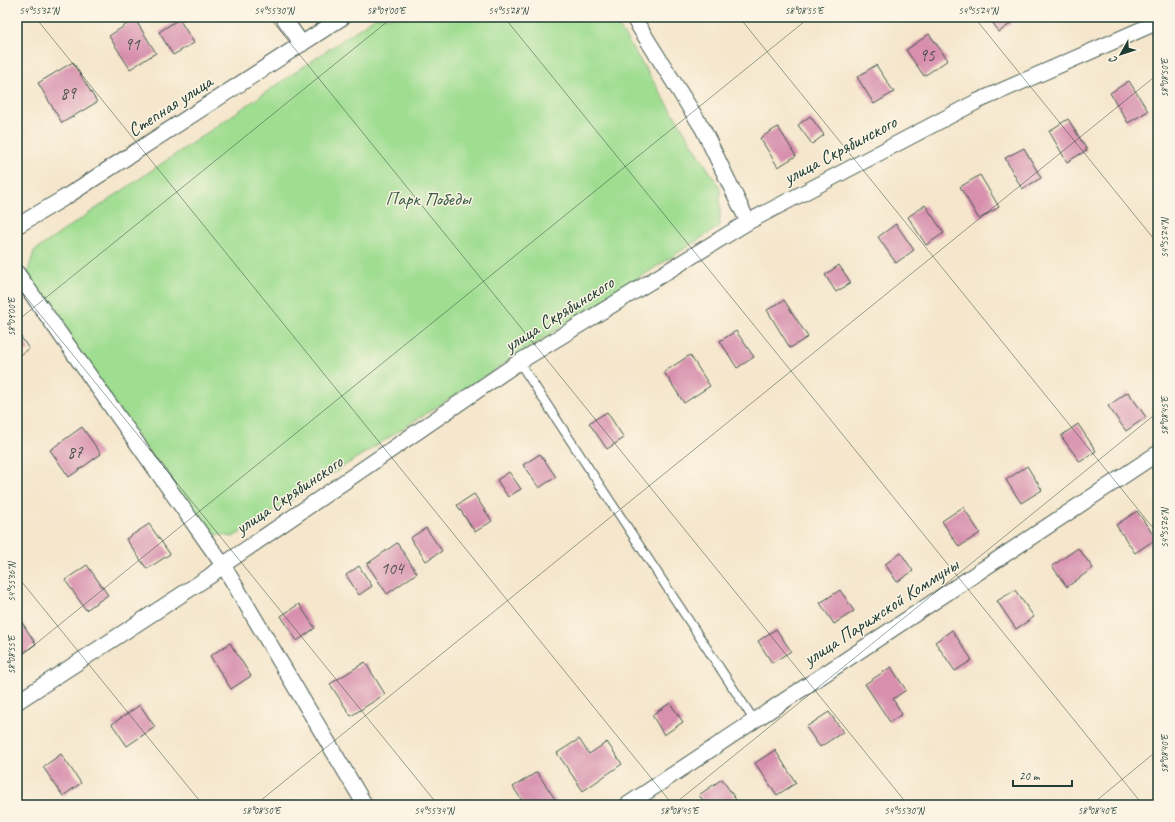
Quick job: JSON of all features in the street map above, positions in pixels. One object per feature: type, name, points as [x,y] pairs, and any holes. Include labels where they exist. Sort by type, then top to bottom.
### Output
[{"type":"street","points":[[283,17],[302,44]]},
{"type":"street","name":"Степная улица","points":[[17,226],[64,198],[343,17]]},
{"type":"street","points":[[632,17],[703,129],[748,222]]},
{"type":"street","name":"улица Скрябинского","points":[[17,702],[210,576],[223,565],[519,362],[748,222],[978,100],[1158,22]]},
{"type":"street","points":[[17,273],[223,565],[365,805]]},
{"type":"street","name":"улица Парижской Коммуны","points":[[627,805],[1158,453]]},
{"type":"lane","points":[[519,362],[754,720]]},
{"type":"green space","name":"Парк Победы","points":[[376,17],[613,17],[720,188],[720,226],[233,537],[204,532],[26,278],[34,251]]},
{"type":"building","points":[[989,17],[1009,17],[1013,22],[999,32]]},
{"type":"building","points":[[135,19],[156,53],[130,69],[109,36]]},
{"type":"building","points":[[179,19],[194,43],[173,55],[159,32]]},
{"type":"building","points":[[929,34],[948,60],[924,76],[906,50]]},
{"type":"building","points":[[73,62],[97,102],[62,123],[38,83]]},
{"type":"building","points":[[876,65],[894,92],[874,104],[857,77]]},
{"type":"building","points":[[1129,81],[1148,111],[1128,123],[1110,93]]},
{"type":"building","points":[[810,116],[824,135],[812,144],[798,125]]},
{"type":"building","points":[[1068,119],[1087,150],[1067,162],[1049,131]]},
{"type":"building","points":[[778,127],[796,156],[778,167],[760,138]]},
{"type":"building","points":[[1024,148],[1041,178],[1022,189],[1005,158]]},
{"type":"building","points":[[980,175],[999,207],[979,219],[960,187]]},
{"type":"building","points":[[925,205],[944,233],[926,245],[908,217]]},
{"type":"building","points":[[896,224],[914,250],[896,263],[878,237]]},
{"type":"building","points":[[839,265],[851,283],[836,292],[825,275]]},
{"type":"building","points":[[784,300],[808,337],[790,348],[767,310]]},
{"type":"building","points":[[17,331],[29,349],[17,357]]},
{"type":"building","points":[[736,331],[754,357],[737,368],[720,341]]},
{"type":"building","points":[[690,355],[710,386],[684,403],[664,372]]},
{"type":"building","points":[[1128,392],[1146,417],[1126,431],[1108,406]]},
{"type":"building","points":[[607,412],[624,438],[607,449],[589,423]]},
{"type":"building","points":[[1078,424],[1096,451],[1080,462],[1061,436]]},
{"type":"building","points":[[82,427],[101,454],[69,477],[50,450]]},
{"type":"building","points":[[540,454],[556,477],[539,488],[523,465]]},
{"type":"building","points":[[1027,466],[1042,490],[1021,503],[1006,480]]},
{"type":"building","points":[[509,472],[521,489],[508,497],[497,480]]},
{"type":"building","points":[[474,494],[492,521],[475,532],[457,505]]},
{"type":"building","points":[[963,507],[980,533],[959,547],[942,521]]},
{"type":"building","points":[[1137,511],[1156,539],[1135,553],[1116,525]]},
{"type":"building","points":[[149,524],[170,554],[147,569],[126,539]]},
{"type":"building","points":[[426,528],[442,551],[426,561],[410,538]]},
{"type":"building","points":[[397,543],[417,573],[387,594],[367,564]]},
{"type":"building","points":[[1078,548],[1093,568],[1067,587],[1052,566]]},
{"type":"building","points":[[901,553],[913,571],[897,582],[885,564]]},
{"type":"building","points":[[87,565],[108,595],[86,610],[65,580]]},
{"type":"building","points":[[359,566],[372,586],[359,595],[346,575]]},
{"type":"building","points":[[840,590],[854,611],[834,624],[820,603]]},
{"type":"building","points":[[1015,590],[1034,617],[1016,629],[997,601]]},
{"type":"building","points":[[299,604],[315,628],[297,641],[281,616]]},
{"type":"building","points":[[19,618],[36,644],[17,657],[17,620]]},
{"type":"building","points":[[776,629],[791,651],[772,663],[758,641]]},
{"type":"building","points":[[952,630],[972,660],[955,671],[935,642]]},
{"type":"building","points":[[230,643],[251,676],[231,689],[210,656]]},
{"type":"building","points":[[365,662],[385,694],[351,716],[330,684]]},
{"type":"building","points":[[891,667],[906,690],[893,699],[902,714],[890,722],[865,684]]},
{"type":"building","points":[[670,703],[683,722],[664,735],[652,715]]},
{"type":"building","points":[[140,705],[155,727],[127,746],[112,724]]},
{"type":"building","points":[[829,712],[843,732],[820,747],[806,727]]},
{"type":"building","points":[[579,739],[589,754],[607,742],[622,764],[583,791],[557,753]]},
{"type":"building","points":[[775,750],[796,783],[777,795],[755,763]]},
{"type":"building","points":[[61,754],[81,783],[63,796],[43,767]]},
{"type":"building","points":[[537,772],[559,805],[525,805],[513,787]]},
{"type":"building","points":[[722,779],[736,800],[729,805],[706,805],[699,795]]}]
